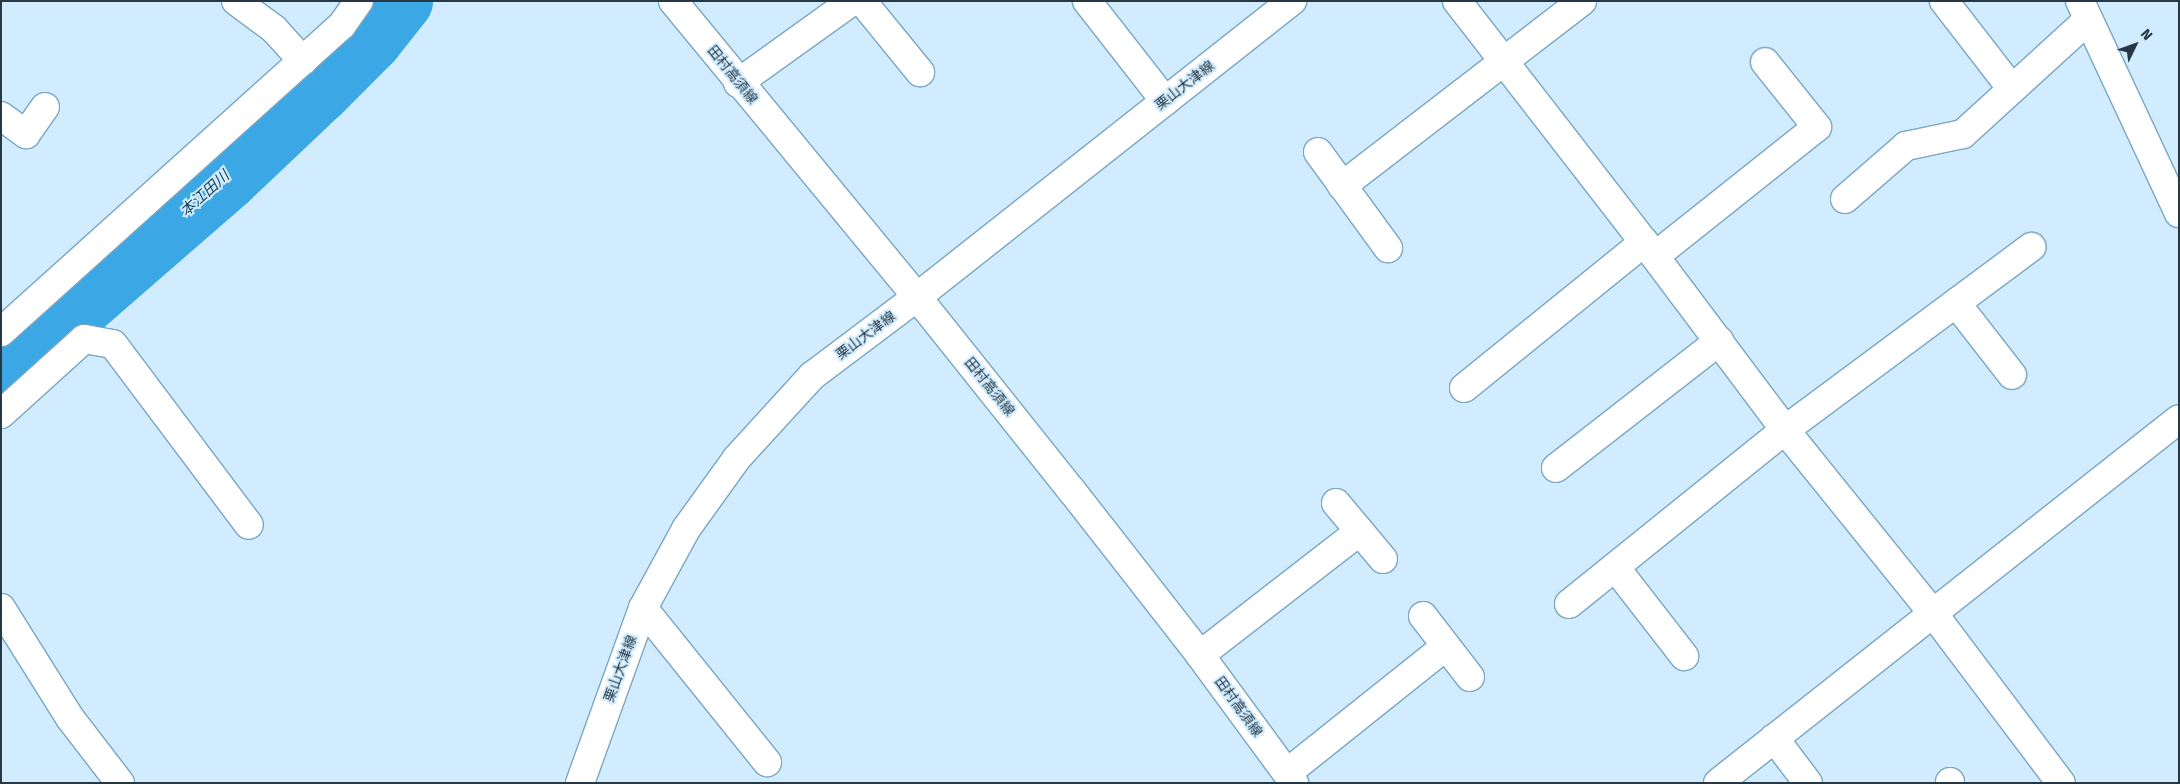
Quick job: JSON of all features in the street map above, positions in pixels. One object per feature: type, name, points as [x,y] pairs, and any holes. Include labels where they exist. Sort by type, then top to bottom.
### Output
[{"type":"street","points":[[236,1],[274,29],[303,61]]},
{"type":"street","points":[[1,332],[342,26],[359,1]]},
{"type":"street","name":"田村高須線","points":[[673,1],[738,83],[916,297],[1200,655],[1290,778]]},
{"type":"street","points":[[738,83],[852,1]]},
{"type":"street","points":[[862,1],[920,72]]},
{"type":"street","points":[[1087,1],[1165,101]]},
{"type":"street","name":"栗山大津線","points":[[580,783],[643,608],[686,529],[737,458],[812,376],[916,297],[1292,1]]},
{"type":"street","points":[[1457,1],[1786,430],[1932,612],[2061,783]]},
{"type":"street","points":[[1342,186],[1582,1]]},
{"type":"street","points":[[1944,1],[2012,89]]},
{"type":"street","points":[[1845,199],[1906,146],[1963,134],[2012,89],[2084,11],[2179,213]]},
{"type":"street","points":[[1464,388],[1649,249],[1817,127],[1764,62]]},
{"type":"street","points":[[1,116],[26,134],[45,107]]},
{"type":"street","points":[[1318,152],[1388,248]]},
{"type":"street","points":[[1569,604],[1786,430],[2031,247]]},
{"type":"street","points":[[1956,302],[2012,375]]},
{"type":"street","points":[[1,414],[84,340],[113,344],[250,525]]},
{"type":"street","points":[[1556,468],[1718,341]]},
{"type":"street","points":[[1718,783],[2179,418]]},
{"type":"street","points":[[1336,503],[1383,559]]},
{"type":"street","points":[[1200,655],[1360,531]]},
{"type":"street","points":[[1615,567],[1684,656]]},
{"type":"street","points":[[1,608],[70,718],[120,783]]},
{"type":"street","points":[[643,608],[766,762]]},
{"type":"street","points":[[1424,616],[1470,677]]},
{"type":"street","points":[[1290,778],[1446,646]]},
{"type":"street","points":[[1774,738],[1808,783]]},
{"type":"waterway","name":"本江田川","points":[[1,379],[58,325],[227,178],[370,40],[401,1]]}]
